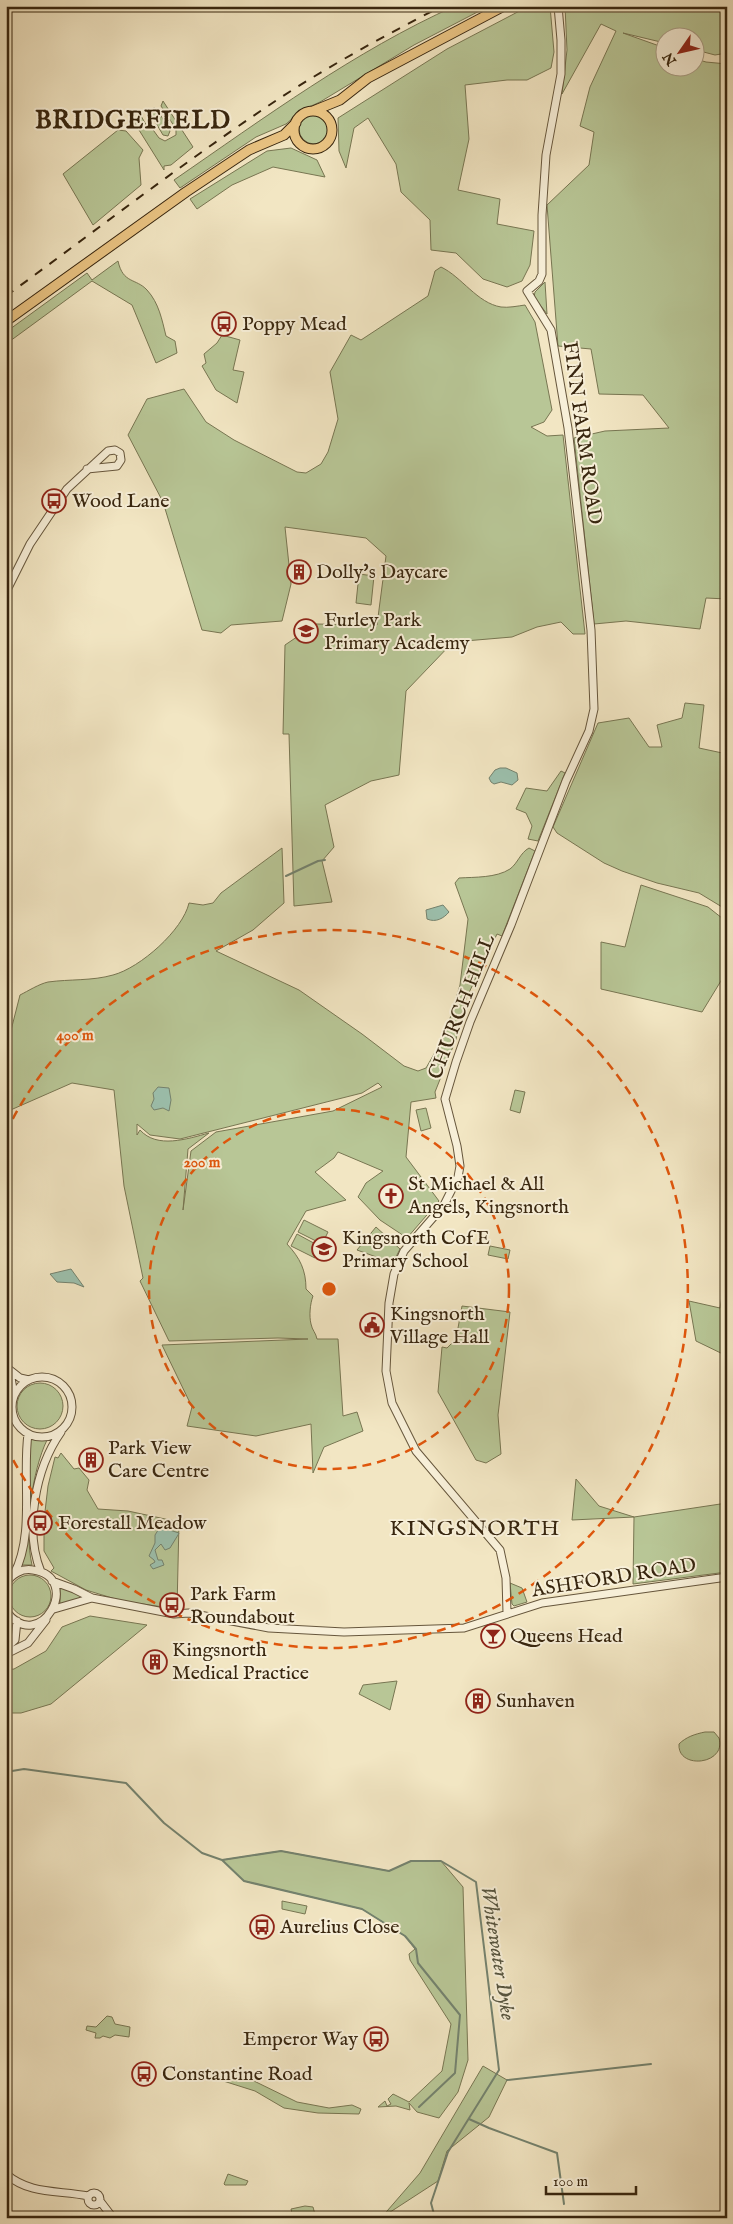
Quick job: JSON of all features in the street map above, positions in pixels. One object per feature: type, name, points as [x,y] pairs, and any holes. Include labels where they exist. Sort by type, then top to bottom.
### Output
[{"type":"highway","points":[[6,321],[186,192],[249,150],[276,139],[290,130],[302,114],[340,100],[368,78],[504,6]]},
{"type":"highway","points":[[276,139],[298,142],[310,149],[324,146],[332,134],[331,123],[340,100]]},
{"type":"highway","points":[[313,111],[324,114],[331,123]]},
{"type":"highway","points":[[296,123],[294,130],[298,142]]},
{"type":"street","name":"FINN FARM ROAD","points":[[558,6],[562,40],[561,74],[546,155],[542,215],[542,274],[539,281],[527,291],[551,330],[569,432],[591,638]]},
{"type":"street","points":[[6,592],[30,544],[67,488],[88,469],[111,449],[120,453],[120,463],[114,467],[88,469]]},
{"type":"street","points":[[104,455],[104,462],[109,466]]},
{"type":"street","name":"CHURCH HILL","points":[[507,1614],[506,1578],[500,1550],[416,1451],[392,1404],[386,1371],[389,1303],[394,1274],[404,1250],[444,1204],[458,1177],[460,1166],[457,1146],[445,1099],[470,1022],[511,926],[563,790],[589,731],[594,709],[591,638]]},
{"type":"street","points":[[6,980],[6,1021]]},
{"type":"street","points":[[8,1369],[20,1378],[29,1380],[50,1378],[56,1381],[67,1390],[72,1407],[70,1417],[64,1428],[48,1450],[38,1485],[34,1544],[41,1572]]},
{"type":"street","points":[[8,1369],[14,1396]]},
{"type":"street","points":[[17,1424],[9,1406],[18,1390],[29,1380]]},
{"type":"street","points":[[6,1418],[17,1424],[28,1434],[40,1437],[50,1436],[64,1428]]},
{"type":"street","points":[[6,1583],[14,1574],[21,1560],[25,1521],[28,1434]]},
{"type":"street","points":[[6,1654],[28,1643],[54,1609],[57,1595],[52,1582],[41,1572],[23,1570],[14,1574]]},
{"type":"street","name":"ASHFORD ROAD","points":[[52,1582],[74,1589],[92,1598],[174,1614],[189,1614],[269,1628],[344,1632],[464,1628],[556,1600],[727,1578]]},
{"type":"street","name":"ASHFORD ROAD","points":[[54,1609],[92,1598]]},
{"type":"street","points":[[6,1612],[17,1622],[33,1624],[47,1618]]},
{"type":"street","points":[[6,1648],[15,1640],[17,1622]]},
{"type":"street","points":[[6,2174],[16,2182],[33,2189],[88,2196],[96,2192],[100,2196],[100,2201],[114,2218]]},
{"type":"shaded area","points":[[455,6],[489,6],[414,45],[320,102],[302,110],[286,124],[256,137],[180,188],[174,180],[346,64],[382,43]]},
{"type":"shaded area","points":[[529,6],[550,6],[554,52],[551,68],[527,80],[507,80],[465,85],[469,139],[458,190],[500,199],[497,224],[534,231],[530,265],[522,281],[507,287],[483,279],[456,253],[431,250],[430,220],[401,192],[396,164],[368,118],[354,128],[346,168],[339,151],[338,118],[447,49]]},
{"type":"shaded area","points":[[565,6],[727,6],[727,53],[715,55],[706,53],[706,28],[656,28],[656,41],[623,33],[656,45],[656,78],[706,78],[706,62],[727,64],[727,599],[706,598],[700,629],[626,621],[594,624],[574,438],[605,431],[669,428],[643,395],[599,394],[591,349],[558,346],[547,205],[589,165],[594,132],[580,126],[590,87],[616,31],[601,24],[562,94],[567,50]]},
{"type":"shaded area","points":[[163,101],[193,147],[171,165],[164,166],[164,170],[134,122],[141,116],[148,128],[151,127],[159,138],[165,141],[176,135],[176,129],[161,106]]},
{"type":"shaded area","points":[[157,109],[170,131],[168,136],[163,135],[150,113],[150,110]]},
{"type":"shaded area","points":[[314,114],[325,118],[329,129],[325,140],[314,144],[303,140],[299,129],[303,118]]},
{"type":"shaded area","points":[[118,130],[126,131],[143,150],[139,158],[141,185],[93,225],[63,174]]},
{"type":"shaded area","points":[[291,148],[317,160],[325,177],[273,167],[232,185],[197,209],[190,199],[267,151]]},
{"type":"shaded area","points":[[118,261],[123,274],[143,286],[151,295],[160,312],[166,336],[175,341],[177,353],[156,363],[132,305],[92,281],[6,344],[6,332],[87,273],[92,280]]},
{"type":"shaded area","points":[[441,267],[449,271],[492,305],[513,307],[525,305],[535,322],[552,410],[544,422],[531,427],[547,436],[563,435],[585,634],[573,634],[561,622],[537,627],[512,637],[453,642],[406,691],[399,775],[371,781],[325,805],[334,847],[322,861],[332,902],[294,906],[289,734],[283,734],[285,645],[316,624],[377,625],[386,556],[366,538],[285,527],[291,584],[282,621],[231,625],[221,633],[202,630],[163,502],[128,435],[147,399],[184,389],[206,422],[234,440],[297,472],[306,473],[321,464],[328,452],[338,419],[330,372],[351,335],[361,340],[428,296],[435,271]]},
{"type":"shaded area","points":[[545,282],[547,314],[534,297],[535,292]]},
{"type":"shaded area","points":[[222,335],[240,340],[233,370],[244,372],[237,403],[216,390],[202,366],[206,363],[204,354],[217,343]]},
{"type":"shaded area","points":[[359,574],[374,576],[371,605],[356,603]]},
{"type":"shaded area","points":[[685,703],[704,705],[699,748],[727,754],[727,910],[699,893],[657,883],[604,863],[557,833],[553,827],[598,723],[629,718],[649,747],[662,747],[657,725],[682,718]]},
{"type":"shaded area","points":[[506,768],[517,773],[518,780],[512,785],[501,782],[494,784],[491,782],[489,778],[495,770]]},
{"type":"shaded area","points":[[561,771],[565,773],[538,841],[528,839],[532,826],[526,813],[516,809],[526,788],[547,791]]},
{"type":"shaded area","points":[[282,848],[284,903],[253,930],[216,951],[299,990],[404,1066],[418,1071],[426,1068],[445,1035],[460,985],[468,919],[455,883],[459,878],[504,872],[513,867],[526,850],[529,848],[535,851],[502,936],[497,934],[465,1001],[456,1039],[435,1092],[436,1098],[411,1102],[406,1157],[439,1201],[407,1238],[380,1220],[358,1197],[366,1183],[383,1171],[338,1152],[334,1158],[315,1172],[346,1200],[306,1211],[287,1244],[301,1265],[305,1276],[306,1289],[313,1296],[310,1317],[317,1339],[338,1339],[343,1416],[357,1412],[363,1431],[324,1447],[313,1473],[311,1424],[256,1436],[187,1426],[192,1407],[162,1345],[308,1339],[169,1341],[140,1281],[143,1278],[124,1186],[114,1090],[72,1083],[6,1112],[6,1050],[20,995],[48,982],[97,978],[124,971],[147,956],[169,936],[185,914],[189,903],[203,905],[213,903],[221,893]],"holes":[[[378,1083],[382,1087],[333,1111],[216,1132],[191,1151],[183,1210],[188,1149],[209,1133],[173,1141],[155,1139],[147,1136],[140,1130],[137,1135],[137,1124],[150,1135],[180,1139],[362,1093]]]},
{"type":"shaded area","points":[[641,885],[708,907],[727,922],[727,971],[702,1012],[601,989],[601,942],[625,947]]},
{"type":"shaded area","points":[[443,905],[449,912],[445,916],[437,920],[427,919],[426,910]]},
{"type":"shaded area","points":[[158,1087],[169,1088],[171,1100],[169,1111],[163,1108],[154,1110],[151,1106],[154,1099],[153,1093]]},
{"type":"shaded area","points":[[515,1090],[525,1092],[520,1113],[510,1110]]},
{"type":"shaded area","points":[[426,1108],[431,1128],[421,1131],[416,1110]]},
{"type":"shaded area","points":[[304,1220],[328,1232],[322,1244],[298,1232]]},
{"type":"shaded area","points":[[376,1227],[400,1249],[393,1263],[357,1250]]},
{"type":"shaded area","points":[[297,1234],[321,1247],[315,1258],[291,1246]]},
{"type":"shaded area","points":[[490,1246],[510,1250],[508,1259],[488,1255]]},
{"type":"shaded area","points":[[71,1269],[84,1287],[74,1283],[57,1282],[50,1274]]},
{"type":"shaded area","points":[[725,1278],[727,1283],[727,1356],[696,1341],[689,1301],[720,1308]]},
{"type":"shaded area","points":[[462,1306],[510,1312],[498,1415],[501,1454],[486,1463],[476,1460],[438,1392],[442,1347],[447,1348],[456,1339]]},
{"type":"shaded area","points":[[35,1383],[45,1383],[57,1389],[62,1397],[62,1415],[57,1423],[49,1428],[35,1429],[27,1426],[20,1419],[17,1411],[17,1401],[20,1393],[27,1386]]},
{"type":"shaded area","points":[[30,1439],[47,1440],[37,1468],[31,1501],[29,1535],[32,1565],[22,1565],[25,1549]]},
{"type":"shaded area","points":[[61,1453],[74,1469],[79,1468],[89,1480],[87,1490],[98,1509],[128,1511],[179,1522],[177,1609],[122,1601],[86,1590],[51,1571],[54,1568],[44,1551],[44,1520],[48,1486],[55,1457],[58,1458]]},
{"type":"shaded area","points":[[576,1479],[599,1506],[634,1517],[572,1520]]},
{"type":"shaded area","points":[[727,1503],[727,1572],[633,1584],[634,1517]]},
{"type":"shaded area","points":[[160,1527],[179,1533],[170,1548],[165,1550],[161,1544],[155,1550],[158,1560],[162,1560],[164,1565],[153,1569],[150,1565],[155,1562],[149,1556],[155,1543],[155,1535]]},
{"type":"shaded area","points":[[30,1575],[45,1581],[51,1596],[45,1611],[30,1617],[15,1611],[9,1596],[15,1581]]},
{"type":"shaded area","points":[[510,1583],[522,1588],[527,1602],[514,1606],[512,1604]]},
{"type":"shaded area","points":[[60,1587],[87,1598],[60,1604]]},
{"type":"shaded area","points":[[90,1616],[147,1625],[51,1704],[21,1713],[6,1713],[6,1670],[14,1669],[46,1651],[62,1627]]},
{"type":"shaded area","points":[[397,1681],[390,1710],[359,1694],[363,1685]]},
{"type":"shaded area","points":[[705,1732],[714,1732],[719,1738],[719,1747],[716,1754],[709,1759],[701,1761],[693,1761],[686,1758],[680,1752],[679,1744],[691,1736]]},
{"type":"shaded area","points":[[281,1851],[389,1871],[411,1861],[441,1861],[463,1887],[468,2060],[458,2092],[439,2118],[417,2112],[409,2103],[410,2110],[396,2106],[378,2107],[385,2101],[387,2106],[391,2104],[388,2099],[393,2094],[409,2102],[442,2071],[451,2024],[410,1960],[409,1954],[415,1949],[405,1936],[362,1909],[244,1881],[222,1860]]},
{"type":"shaded area","points":[[282,1901],[307,1906],[305,1914],[282,1909]]},
{"type":"shaded area","points":[[107,2016],[112,2017],[115,2024],[130,2027],[129,2037],[115,2035],[110,2038],[103,2036],[95,2038],[96,2033],[86,2030],[87,2026],[96,2027]]},
{"type":"shaded area","points":[[483,2066],[507,2080],[489,2117],[447,2151],[438,2181],[381,2218],[420,2173]]},
{"type":"shaded area","points":[[235,2076],[254,2081],[297,2102],[329,2108],[352,2105],[361,2109],[359,2114],[318,2113],[284,2108],[255,2091],[217,2079],[218,2077]]},
{"type":"shaded area","points":[[228,2174],[248,2181],[246,2185],[225,2185]]},
{"type":"shaded area","points":[[305,2206],[313,2207],[316,2218],[293,2218],[291,2209]]},
{"type":"waterway","points":[[286,876],[318,861],[325,860]]},
{"type":"waterway","name":"Whitewater Dyke","points":[[6,1772],[24,1769],[126,1783],[164,1823],[202,1853],[222,1860],[281,1851],[389,1871],[411,1861],[441,1861],[476,1882],[499,2070],[448,2152],[431,2203],[435,2218]]},
{"type":"waterway","points":[[222,1860],[244,1881],[362,1909],[405,1936],[416,1949],[418,1963],[460,2015],[455,2073],[419,2107]]},
{"type":"waterway","points":[[507,2080],[651,2064]]},
{"type":"waterway","points":[[469,2119],[557,2153],[564,2204]]},
{"type":"railway","points":[[6,296],[178,169],[283,96],[361,49],[442,6]]},
{"type":"place","name":"Poppy Mead","points":[[224,324]]},
{"type":"place","name":"Wood Lane","points":[[54,501]]},
{"type":"place","name":"Dolly's Daycare","points":[[299,572]]},
{"type":"place","name":"Furley Park Primary Academy","points":[[306,631]]},
{"type":"place","name":"St Michael & All Angels, Kingsnorth","points":[[391,1196]]},
{"type":"place","name":"Kingsnorth CofE Primary School","points":[[324,1249]]},
{"type":"place","name":"Kingsnorth Village Hall","points":[[372,1325]]},
{"type":"place","name":"Park View Care Centre","points":[[91,1460]]},
{"type":"place","name":"Forestall Meadow","points":[[40,1523]]},
{"type":"place","name":"Park Farm Roundabout","points":[[172,1605]]},
{"type":"place","name":"Queens Head","points":[[493,1636]]},
{"type":"place","name":"Kingsnorth Medical Practice","points":[[155,1662]]},
{"type":"place","name":"Sunhaven","points":[[478,1701]]},
{"type":"place","name":"Aurelius Close","points":[[262,1927]]},
{"type":"place","name":"Emperor Way","points":[[376,2039]]},
{"type":"place","name":"Constantine Road","points":[[144,2074]]},
{"type":"district","name":"BRIDGEFIELD","points":[[133,121]]},
{"type":"district","name":"KINGSNORTH","points":[[475,1529]]}]
